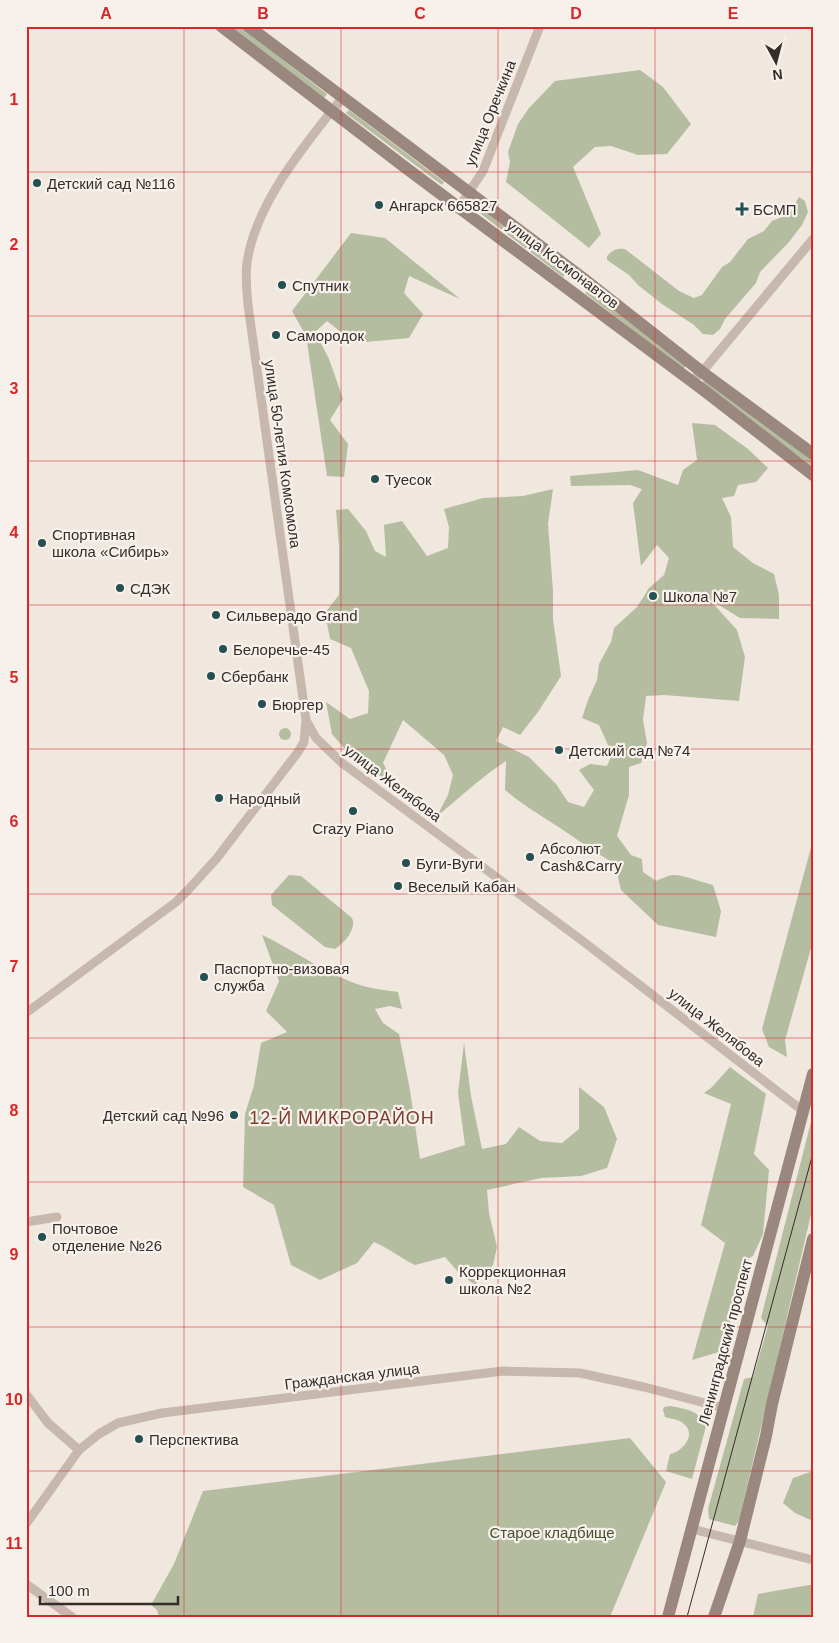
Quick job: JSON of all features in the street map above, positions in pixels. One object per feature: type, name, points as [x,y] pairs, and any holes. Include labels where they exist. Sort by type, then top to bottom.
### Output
[{"type":"street","name":"улица Космонавтов","points":[[221,26],[813,475]]},
{"type":"street","name":"улица Космонавтов","points":[[248,26],[584,278],[702,372],[813,454]]},
{"type":"street","name":"улица Оречкина","points":[[459,207],[483,171],[540,26]]},
{"type":"street","name":"улица 50-летия Комсомола","points":[[306,720],[249,314],[247,264],[252,240],[279,183],[342,98]]},
{"type":"street","points":[[691,381],[702,372],[813,239]]},
{"type":"street","points":[[26,1013],[176,902],[217,858],[298,752],[305,737],[306,720]]},
{"type":"street","name":"улица Желябова","points":[[306,720],[316,738],[332,754],[580,938],[803,1111]]},
{"type":"street","points":[[298,752],[312,744],[332,754]]},
{"type":"street","name":"Ленинградский проспект","points":[[668,1617],[813,1074]]},
{"type":"street","points":[[26,1222],[57,1217]]},
{"type":"street","points":[[714,1617],[740,1541],[813,1240]]},
{"type":"street","name":"Гражданская улица","points":[[26,1524],[79,1450],[118,1423],[162,1414],[503,1371],[542,1371],[580,1374],[644,1387],[724,1408]]},
{"type":"street","points":[[26,1394],[48,1423],[79,1450]]},
{"type":"street","points":[[692,1529],[813,1560]]},
{"type":"street","points":[[26,1584],[72,1617]]},
{"type":"green space","points":[[231,26],[239,26],[327,94],[324,98]]},
{"type":"green space","points":[[640,70],[663,87],[691,124],[667,154],[638,155],[611,146],[595,147],[573,167],[601,234],[589,248],[506,182],[510,162],[508,152],[518,124],[529,108],[555,81]]},
{"type":"green space","points":[[349,110],[444,182],[442,185],[346,113]]},
{"type":"green space","points":[[799,197],[805,201],[808,212],[802,225],[789,242],[760,272],[756,283],[725,319],[720,329],[713,335],[703,334],[694,325],[662,304],[638,285],[629,275],[607,260],[607,256],[613,251],[625,249],[679,291],[694,298],[702,295],[722,267],[730,262],[748,239],[764,231],[772,221],[789,214]]},
{"type":"green space","points":[[475,204],[565,274],[563,277],[472,207]]},
{"type":"green space","points":[[351,233],[385,238],[460,299],[409,276],[404,293],[423,314],[409,338],[355,343],[327,321],[315,332],[329,359],[343,399],[330,420],[348,444],[344,477],[327,476],[306,336],[292,311]]},
{"type":"green space","points":[[588,290],[686,366],[683,369],[585,293]]},
{"type":"green space","points":[[705,379],[813,460],[813,467],[702,383]]},
{"type":"green space","points":[[692,423],[715,425],[748,449],[768,468],[756,482],[738,485],[734,496],[722,498],[731,517],[733,547],[753,563],[774,574],[779,595],[779,619],[740,618],[709,599],[737,630],[745,657],[739,701],[664,695],[646,696],[643,720],[647,743],[641,763],[629,767],[629,795],[617,836],[631,855],[642,859],[643,872],[656,881],[670,875],[676,875],[713,885],[721,911],[716,937],[658,925],[621,890],[615,864],[527,807],[505,790],[506,761],[437,816],[448,795],[453,775],[444,755],[403,720],[383,763],[393,781],[361,768],[332,734],[326,702],[350,719],[368,713],[369,691],[351,648],[330,639],[325,613],[339,595],[339,546],[336,510],[348,509],[366,531],[375,551],[386,557],[384,525],[402,521],[427,556],[448,548],[449,527],[444,509],[483,498],[523,496],[553,489],[548,524],[553,619],[561,676],[538,712],[520,735],[503,727],[496,741],[529,757],[556,784],[568,802],[584,807],[594,790],[579,770],[590,764],[607,766],[612,754],[599,725],[582,718],[597,680],[599,664],[611,642],[614,628],[637,607],[649,588],[664,575],[669,558],[657,545],[641,566],[633,503],[642,489],[630,485],[571,486],[570,476],[638,470],[678,485],[683,470],[697,460]]},
{"type":"green space","points":[[287,728],[290,729],[290,739],[283,740],[280,739],[279,732],[280,729]]},
{"type":"green space","points":[[813,840],[813,941],[785,1040],[787,1057],[769,1047],[762,1029]]},
{"type":"green space","points":[[289,875],[301,876],[352,918],[353,927],[351,931],[346,939],[335,949],[325,947],[272,905],[271,895]]},
{"type":"green space","points":[[262,935],[337,976],[367,987],[398,992],[402,1009],[390,1006],[375,1009],[383,1023],[399,1034],[410,1090],[420,1159],[465,1145],[458,1093],[464,1043],[471,1096],[482,1149],[506,1144],[519,1127],[540,1141],[562,1143],[579,1129],[579,1087],[604,1107],[617,1139],[607,1168],[581,1176],[541,1178],[487,1190],[489,1213],[497,1247],[493,1265],[475,1285],[460,1274],[445,1257],[415,1265],[374,1242],[357,1263],[320,1280],[291,1265],[274,1205],[243,1187],[245,1114],[254,1085],[261,1043],[287,1032],[266,1011],[279,981]]},
{"type":"green space","points":[[730,1067],[766,1094],[754,1154],[769,1170],[763,1234],[753,1256],[743,1261],[742,1293],[730,1321],[729,1349],[692,1360],[725,1243],[701,1225],[731,1104],[704,1093]]},
{"type":"green space","points":[[813,1114],[813,1206],[739,1521],[735,1526],[709,1519],[708,1509],[744,1379],[753,1377],[768,1326],[761,1318]]},
{"type":"green space","points":[[670,1406],[696,1413],[706,1426],[692,1479],[666,1471],[670,1454],[683,1447],[689,1433],[688,1428],[682,1422],[665,1417],[664,1407]]},
{"type":"green space","name":"Старое кладбище","points":[[630,1438],[666,1482],[610,1617],[159,1617],[157,1610],[151,1605],[174,1564],[203,1491]]},
{"type":"green space","points":[[813,1471],[813,1521],[795,1513],[783,1503],[793,1478]]},
{"type":"green space","points":[[813,1585],[813,1617],[753,1617],[758,1594]]},
{"type":"tram line","points":[[687,1617],[813,1153]]},
{"type":"place","name":"Детский сад №116","points":[[37,183]]},
{"type":"place","name":"Ангарск 665827","points":[[379,205]]},
{"type":"place","name":"БСМП","points":[[742,209]]},
{"type":"place","name":"Спутник","points":[[282,285]]},
{"type":"place","name":"Самородок","points":[[276,335]]},
{"type":"place","name":"Туесок","points":[[375,479]]},
{"type":"place","name":"Спортивная школа «Сибирь»","points":[[42,543]]},
{"type":"place","name":"СДЭК","points":[[120,588]]},
{"type":"place","name":"Школа №7","points":[[653,596]]},
{"type":"place","name":"Сильверадо Grand","points":[[216,615]]},
{"type":"place","name":"Белоречье-45","points":[[223,649]]},
{"type":"place","name":"Сбербанк","points":[[211,676]]},
{"type":"place","name":"Бюргер","points":[[262,704]]},
{"type":"place","name":"Детский сад №74","points":[[559,750]]},
{"type":"place","name":"Народный","points":[[219,798]]},
{"type":"place","name":"Crazy Piano","points":[[353,811]]},
{"type":"place","name":"Абсолют Cash&Carry","points":[[530,857]]},
{"type":"place","name":"Буги-Вуги","points":[[406,863]]},
{"type":"place","name":"Веселый Кабан","points":[[398,886]]},
{"type":"place","name":"Паспортно-визовая служба","points":[[204,977]]},
{"type":"place","name":"Детский сад №96","points":[[234,1115]]},
{"type":"place","name":"Почтовое отделение №26","points":[[42,1237]]},
{"type":"place","name":"Коррекционная школа №2","points":[[449,1280]]},
{"type":"place","name":"Перспектива","points":[[139,1439]]},
{"type":"district","name":"12-Й МИКРОРАЙОН","points":[[342,1118]]}]
